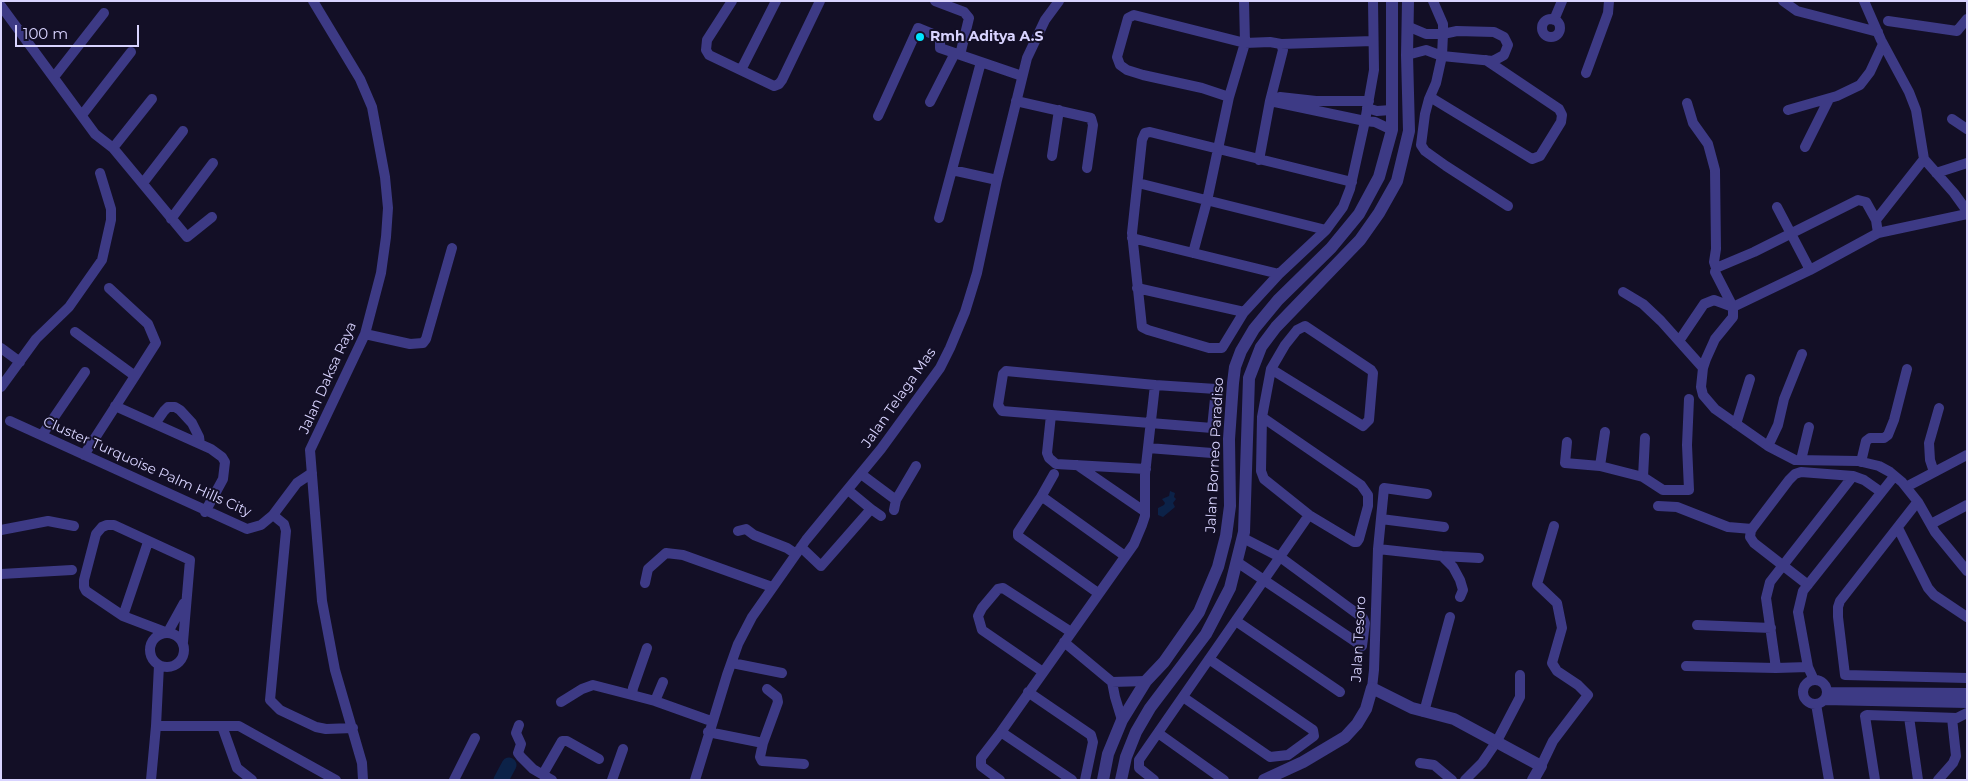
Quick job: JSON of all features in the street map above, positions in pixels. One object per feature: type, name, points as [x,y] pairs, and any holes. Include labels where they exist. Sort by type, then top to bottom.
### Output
[{"type":"street","name":"Jalan Daksa Raya","points":[[313,1],[360,79],[372,107],[386,177],[388,208],[381,273],[365,334],[310,450],[322,601],[335,670],[362,763],[362,779]]},
{"type":"street","points":[[732,1],[707,40],[706,50],[709,55],[772,86],[779,84],[820,1]]},
{"type":"street","points":[[741,70],[776,1]]},
{"type":"street","points":[[930,102],[957,54],[969,18],[961,6],[935,1]]},
{"type":"street","name":"Jalan Telaga Mas","points":[[695,780],[711,722],[738,644],[752,617],[822,519],[861,474],[940,368],[950,348],[965,312],[977,273],[1022,76],[1033,42],[1045,20],[1059,1]]},
{"type":"street","points":[[1193,253],[1219,150],[1229,97],[1245,43],[1244,1]]},
{"type":"street","points":[[1352,182],[1150,132],[1144,133],[1132,238],[1142,327],[1209,348],[1222,348],[1244,312],[1279,274],[1326,230],[1343,207],[1352,182],[1374,70],[1373,1]]},
{"type":"street","name":"Jalan Borneo Paradiso","points":[[1103,780],[1108,754],[1122,720],[1146,681],[1164,662],[1199,612],[1218,567],[1226,536],[1230,506],[1230,428],[1235,366],[1240,351],[1254,329],[1278,300],[1331,248],[1358,214],[1380,177],[1392,130],[1392,1]]},
{"type":"street","points":[[1121,780],[1126,756],[1140,724],[1206,634],[1230,588],[1243,538],[1249,378],[1260,347],[1276,327],[1360,240],[1379,213],[1397,181],[1409,131],[1408,1]]},
{"type":"street","points":[[1433,1],[1443,24],[1442,56],[1436,83],[1425,114],[1421,145],[1439,161],[1508,206]]},
{"type":"street","points":[[1554,20],[1562,1]]},
{"type":"street","points":[[1586,74],[1608,13],[1609,1]]},
{"type":"street","points":[[1783,1],[1797,11],[1878,32]]},
{"type":"street","points":[[1679,341],[1704,304],[1714,300],[1732,307],[1810,270],[1878,233],[1967,213],[1954,193],[1924,159],[1916,110],[1864,1]]},
{"type":"street","points":[[1,6],[95,134],[113,148],[187,237],[212,217]]},
{"type":"street","points":[[54,76],[104,13]]},
{"type":"street","points":[[1229,97],[1202,88],[1143,75],[1120,65],[1117,57],[1124,25],[1128,18],[1134,15],[1245,43],[1270,42],[1281,44],[1373,41]]},
{"type":"street","points":[[1888,21],[1957,31],[1967,18]]},
{"type":"street","points":[[1407,26],[1426,34],[1443,34],[1457,31],[1494,32],[1504,37],[1508,45],[1504,55],[1494,61],[1442,56],[1426,50],[1407,55]]},
{"type":"street","points":[[878,116],[918,28],[940,37],[940,48],[1022,76]]},
{"type":"street","points":[[1426,34],[1428,41],[1426,50]]},
{"type":"street","points":[[1259,160],[1283,50],[1281,44]]},
{"type":"street","points":[[1788,110],[1829,98],[1860,84],[1870,72],[1883,44]]},
{"type":"street","points":[[82,115],[132,52]]},
{"type":"street","points":[[1430,97],[1532,159],[1540,156],[1561,122],[1562,115],[1559,109],[1486,60]]},
{"type":"street","points":[[940,218],[980,62]]},
{"type":"street","points":[[1805,147],[1829,98]]},
{"type":"street","points":[[113,148],[152,99]]},
{"type":"street","points":[[1271,99],[1368,104],[1376,111],[1391,110]]},
{"type":"street","points":[[1271,99],[1375,122],[1392,130]]},
{"type":"street","points":[[1016,100],[1089,117],[1093,121],[1088,168]]},
{"type":"street","points":[[1687,103],[1693,123],[1708,144],[1715,170],[1715,272],[1732,307],[1733,317],[1715,339],[1703,368],[1701,387],[1703,395],[1715,409],[1736,424],[1768,446],[1795,460],[1861,462],[1879,466],[1890,472],[1918,502],[1931,524],[1961,566],[1967,571]]},
{"type":"street","points":[[1052,156],[1059,110]]},
{"type":"street","points":[[1952,120],[1967,129]]},
{"type":"street","points":[[143,183],[183,131]]},
{"type":"street","points":[[1876,220],[1924,159]]},
{"type":"street","points":[[171,219],[213,163]]},
{"type":"street","points":[[1936,173],[1967,163]]},
{"type":"street","points":[[952,170],[997,180]]},
{"type":"street","points":[[1,387],[36,339],[69,307],[102,260],[111,220],[111,209],[100,173]]},
{"type":"street","points":[[1138,183],[1326,230]]},
{"type":"street","points":[[1716,268],[1754,252],[1860,199],[1866,202],[1876,220],[1878,233]]},
{"type":"street","points":[[1777,207],[1810,270]]},
{"type":"street","points":[[1132,238],[1279,274]]},
{"type":"street","points":[[365,334],[410,344],[423,343],[426,339],[452,248]]},
{"type":"street","points":[[1331,248],[1344,258]]},
{"type":"street","points":[[84,455],[156,344],[148,324],[109,288]]},
{"type":"street","points":[[1137,288],[1244,312]]},
{"type":"street","points":[[1623,292],[1643,304],[1703,368]]},
{"type":"street","points":[[1262,417],[1361,485],[1368,494],[1368,506],[1357,542],[1309,515],[1264,480],[1261,471],[1262,417],[1271,369],[1285,344],[1297,330],[1305,326],[1371,370],[1374,378],[1369,420],[1363,426],[1271,369]]},
{"type":"street","points":[[76,332],[135,376]]},
{"type":"street","points":[[1,348],[20,362]]},
{"type":"street","points":[[1768,446],[1778,425],[1784,399],[1802,354]]},
{"type":"street","points":[[1861,462],[1866,441],[1870,438],[1884,438],[1888,434],[1894,420],[1907,369]]},
{"type":"street","points":[[42,436],[85,372]]},
{"type":"street","points":[[1004,372],[1155,385],[1216,388],[1212,428],[1000,410],[998,404],[1004,372]]},
{"type":"street","points":[[1736,424],[1750,379]]},
{"type":"street","points":[[1000,780],[981,766],[979,762],[1137,538],[1142,525],[1144,511],[1146,469],[1155,385]]},
{"type":"street","points":[[1567,442],[1565,462],[1600,466],[1643,477],[1663,490],[1689,490],[1687,445],[1689,399]]},
{"type":"street","points":[[116,406],[200,444],[222,457],[225,462],[223,479],[205,512]]},
{"type":"street","points":[[156,424],[164,410],[168,407],[175,407],[192,423],[199,437],[200,444]]},
{"type":"street","points":[[1934,472],[1930,460],[1930,443],[1939,408]]},
{"type":"street","points":[[1051,415],[1047,453],[1049,458],[1056,464],[1146,469]]},
{"type":"street","name":"Cluster Turquoise Palm Hills City","points":[[10,420],[247,530],[261,525],[273,514],[297,483],[312,473]]},
{"type":"street","points":[[1801,460],[1809,427]]},
{"type":"street","points":[[1600,466],[1605,432]]},
{"type":"street","points":[[1643,477],[1644,438]]},
{"type":"street","points":[[1148,448],[1212,453]]},
{"type":"street","points":[[1906,487],[1967,455]]},
{"type":"street","points":[[1076,465],[1144,511]]},
{"type":"street","points":[[861,474],[895,505],[916,466]]},
{"type":"street","points":[[1808,584],[1782,566],[1754,543],[1750,537],[1752,529],[1794,474],[1811,472],[1853,476],[1864,480],[1881,492]]},
{"type":"street","points":[[1054,474],[1041,498],[1018,532],[1018,536],[1098,592]]},
{"type":"street","points":[[1776,668],[1766,598],[1770,582],[1853,476]]},
{"type":"street","points":[[1814,680],[1808,667],[1798,612],[1803,591],[1892,479]]},
{"type":"street","name":"Jalan Tesoro","points":[[1264,780],[1303,762],[1345,737],[1357,724],[1366,709],[1372,688],[1374,670],[1378,549],[1384,488],[1427,494]]},
{"type":"street","points":[[848,490],[881,516]]},
{"type":"street","points":[[1041,498],[1044,498],[1125,556]]},
{"type":"street","points":[[1916,505],[1840,601],[1838,617],[1845,675],[1967,678]]},
{"type":"street","points":[[1931,524],[1967,505]]},
{"type":"street","points":[[1658,506],[1677,507],[1728,527],[1752,529]]},
{"type":"street","points":[[738,531],[746,530],[754,535],[798,551],[819,568],[871,508]]},
{"type":"street","points":[[273,514],[286,526],[286,530],[270,700],[280,710],[316,727],[326,729],[353,728]]},
{"type":"street","points":[[1154,780],[1139,768],[1138,764],[1309,515]]},
{"type":"street","points":[[1381,519],[1444,526]]},
{"type":"street","points":[[1,530],[48,521],[74,526]]},
{"type":"street","points":[[141,624],[151,642],[152,658],[159,665],[170,667],[179,662],[184,653],[183,642],[190,560],[114,526],[107,525],[96,534],[84,587],[86,591],[123,616],[141,624],[174,634],[183,642]]},
{"type":"street","points":[[1533,780],[1553,741],[1588,695],[1578,685],[1556,671],[1552,663],[1561,638],[1562,628],[1557,603],[1537,584],[1554,526]]},
{"type":"street","points":[[1898,528],[1928,588],[1934,595],[1967,617]]},
{"type":"street","points":[[1237,562],[1362,646],[1365,624],[1363,618],[1280,557],[1243,538]]},
{"type":"street","points":[[123,616],[148,542]]},
{"type":"street","points":[[1378,549],[1479,558]]},
{"type":"street","points":[[645,583],[648,569],[666,553],[682,555],[772,587]]},
{"type":"street","points":[[1442,556],[1453,568],[1460,580],[1462,590],[1460,597]]},
{"type":"street","points":[[1,574],[72,570]]},
{"type":"street","points":[[1043,672],[982,630],[978,616],[982,608],[998,589],[1003,588],[1071,632]]},
{"type":"street","points":[[1206,595],[1224,602]]},
{"type":"street","points":[[151,642],[160,634],[167,632],[186,600]]},
{"type":"street","points":[[1424,712],[1450,617]]},
{"type":"street","points":[[1236,621],[1340,692]]},
{"type":"street","points":[[1697,625],[1770,628]]},
{"type":"street","points":[[1064,642],[1112,682],[1122,720]]},
{"type":"street","points":[[632,695],[647,648]]},
{"type":"street","points":[[1183,698],[1270,758],[1288,755],[1314,736],[1313,730],[1209,659]]},
{"type":"street","points":[[732,662],[782,673]]},
{"type":"street","points":[[151,780],[159,665]]},
{"type":"street","points":[[1686,666],[1808,667]]},
{"type":"street","points":[[1465,780],[1482,763],[1497,740],[1520,697],[1520,675]]},
{"type":"street","points":[[1829,780],[1822,699],[1823,683],[1814,680],[1806,684],[1803,693],[1807,702],[1822,699],[1967,693]]},
{"type":"street","points":[[1112,682],[1146,681]]},
{"type":"street","points":[[655,701],[663,682]]},
{"type":"street","points":[[561,702],[589,686],[596,686],[655,701],[711,722]]},
{"type":"street","points":[[1372,688],[1424,712],[1454,719],[1497,740],[1541,766]]},
{"type":"street","points":[[767,689],[777,697],[778,702],[763,743],[760,757],[762,761],[804,764]]},
{"type":"street","points":[[1028,692],[1091,735],[1093,742],[1085,780]]},
{"type":"street","points":[[1822,699],[1967,703]]},
{"type":"street","points":[[1875,780],[1865,716],[1867,714],[1957,718],[1967,713]]},
{"type":"street","points":[[1909,717],[1918,780]]},
{"type":"street","points":[[1938,780],[1956,756],[1952,718]]},
{"type":"street","points":[[519,725],[516,733],[521,744],[518,752],[533,769],[552,780]]},
{"type":"street","points":[[156,726],[239,726],[336,780]]},
{"type":"street","points":[[222,726],[237,768],[252,780]]},
{"type":"street","points":[[708,732],[763,743]]},
{"type":"street","points":[[1001,732],[1072,780]]},
{"type":"street","points":[[1158,734],[1224,780]]},
{"type":"street","points":[[454,780],[475,738]]},
{"type":"street","points":[[543,774],[562,741],[567,741],[599,759]]},
{"type":"street","points":[[612,780],[623,749]]},
{"type":"street","points":[[1420,762],[1434,765],[1452,780]]},
{"type":"water","points":[[1170,491],[1175,493],[1174,497],[1176,499],[1173,503],[1175,507],[1163,517],[1158,515],[1158,508],[1164,505],[1165,503],[1162,499],[1169,496]]},
{"type":"waterway","points":[[501,780],[509,765]]},
{"type":"place","name":"Rmh Aditya A.S","points":[[920,37]]}]
